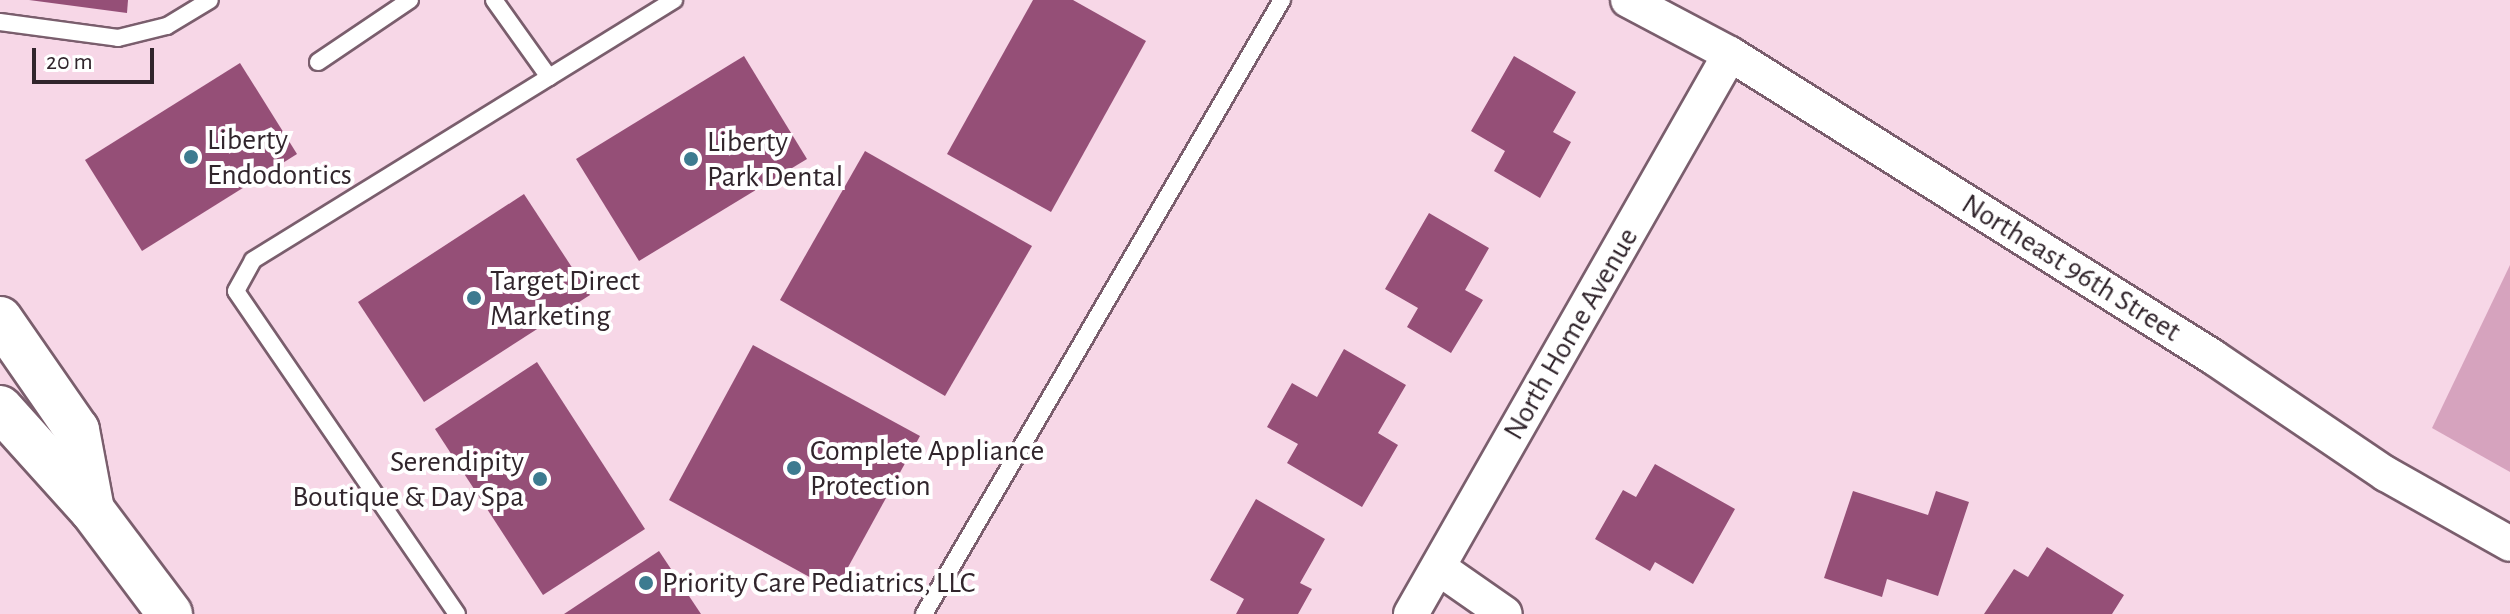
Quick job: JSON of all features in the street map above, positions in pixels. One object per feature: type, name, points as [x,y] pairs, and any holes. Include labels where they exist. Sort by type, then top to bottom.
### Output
[{"type":"main road","points":[[0,319],[77,430],[92,510]]},
{"type":"main road","points":[[0,408],[92,510],[170,614]]},
{"type":"street","name":"Northeast 96th Street","points":[[1628,0],[1730,54],[2213,357],[2386,474],[2510,544]]},
{"type":"street","name":"North Home Avenue","points":[[1411,614],[1730,54]]},
{"type":"street","points":[[1439,568],[1505,614]]},
{"type":"lane","points":[[0,22],[118,38],[167,26],[210,0]]},
{"type":"lane","points":[[318,62],[410,0]]},
{"type":"lane","points":[[494,0],[549,77]]},
{"type":"lane","points":[[457,614],[236,291],[253,260],[674,0]]},
{"type":"lane","points":[[924,614],[1282,0]]},
{"type":"shaded area","points":[[2510,265],[2510,472],[2432,428]]},
{"type":"building","points":[[29,0],[128,0],[127,13]]},
{"type":"building","points":[[1033,0],[1073,0],[1146,41],[1051,212],[947,154]]},
{"type":"building","name":"Liberty Park Dental","points":[[744,56],[807,159],[639,261],[576,159]]},
{"type":"building","points":[[1514,56],[1576,92],[1553,132],[1571,142],[1540,198],[1494,171],[1505,151],[1471,131]]},
{"type":"building","name":"Liberty Endodontics","points":[[240,63],[297,154],[142,251],[85,160]]},
{"type":"building","points":[[865,151],[1032,246],[945,396],[780,300]]},
{"type":"building","name":"Target Direct Marketing","points":[[524,194],[590,295],[424,402],[358,302]]},
{"type":"building","points":[[1429,213],[1489,248],[1465,290],[1483,300],[1451,353],[1407,327],[1418,308],[1385,289]]},
{"type":"building","name":"Complete Appliance Protection","points":[[753,345],[920,436],[835,591],[669,500]]},
{"type":"building","points":[[1344,349],[1406,385],[1378,433],[1398,445],[1362,507],[1287,463],[1298,444],[1267,427],[1292,383],[1317,397]]},
{"type":"building","name":"Serendipity Boutique & Day Spa","points":[[537,362],[645,529],[543,595],[435,429]]},
{"type":"building","points":[[1655,464],[1735,509],[1693,584],[1655,562],[1650,571],[1595,539],[1623,490],[1636,497]]},
{"type":"building","points":[[1853,491],[1928,515],[1936,491],[1969,502],[1938,596],[1887,579],[1882,597],[1824,578]]},
{"type":"building","points":[[1256,499],[1325,539],[1300,583],[1312,589],[1298,614],[1236,614],[1244,599],[1210,580]]},
{"type":"building","points":[[2047,547],[2124,595],[2112,614],[1984,614],[2014,569],[2028,577]]},
{"type":"building","name":"Priority Care Pediatrics, LLC","points":[[659,551],[701,614],[564,614]]},
{"type":"place","name":"Liberty Endodontics","points":[[191,157]]},
{"type":"place","name":"Liberty Park Dental","points":[[691,159]]},
{"type":"place","name":"Target Direct Marketing","points":[[474,298]]},
{"type":"place","name":"Complete Appliance Protection","points":[[794,468]]},
{"type":"place","name":"Serendipity Boutique & Day Spa","points":[[540,479]]},
{"type":"place","name":"Priority Care Pediatrics, LLC","points":[[646,583]]}]
